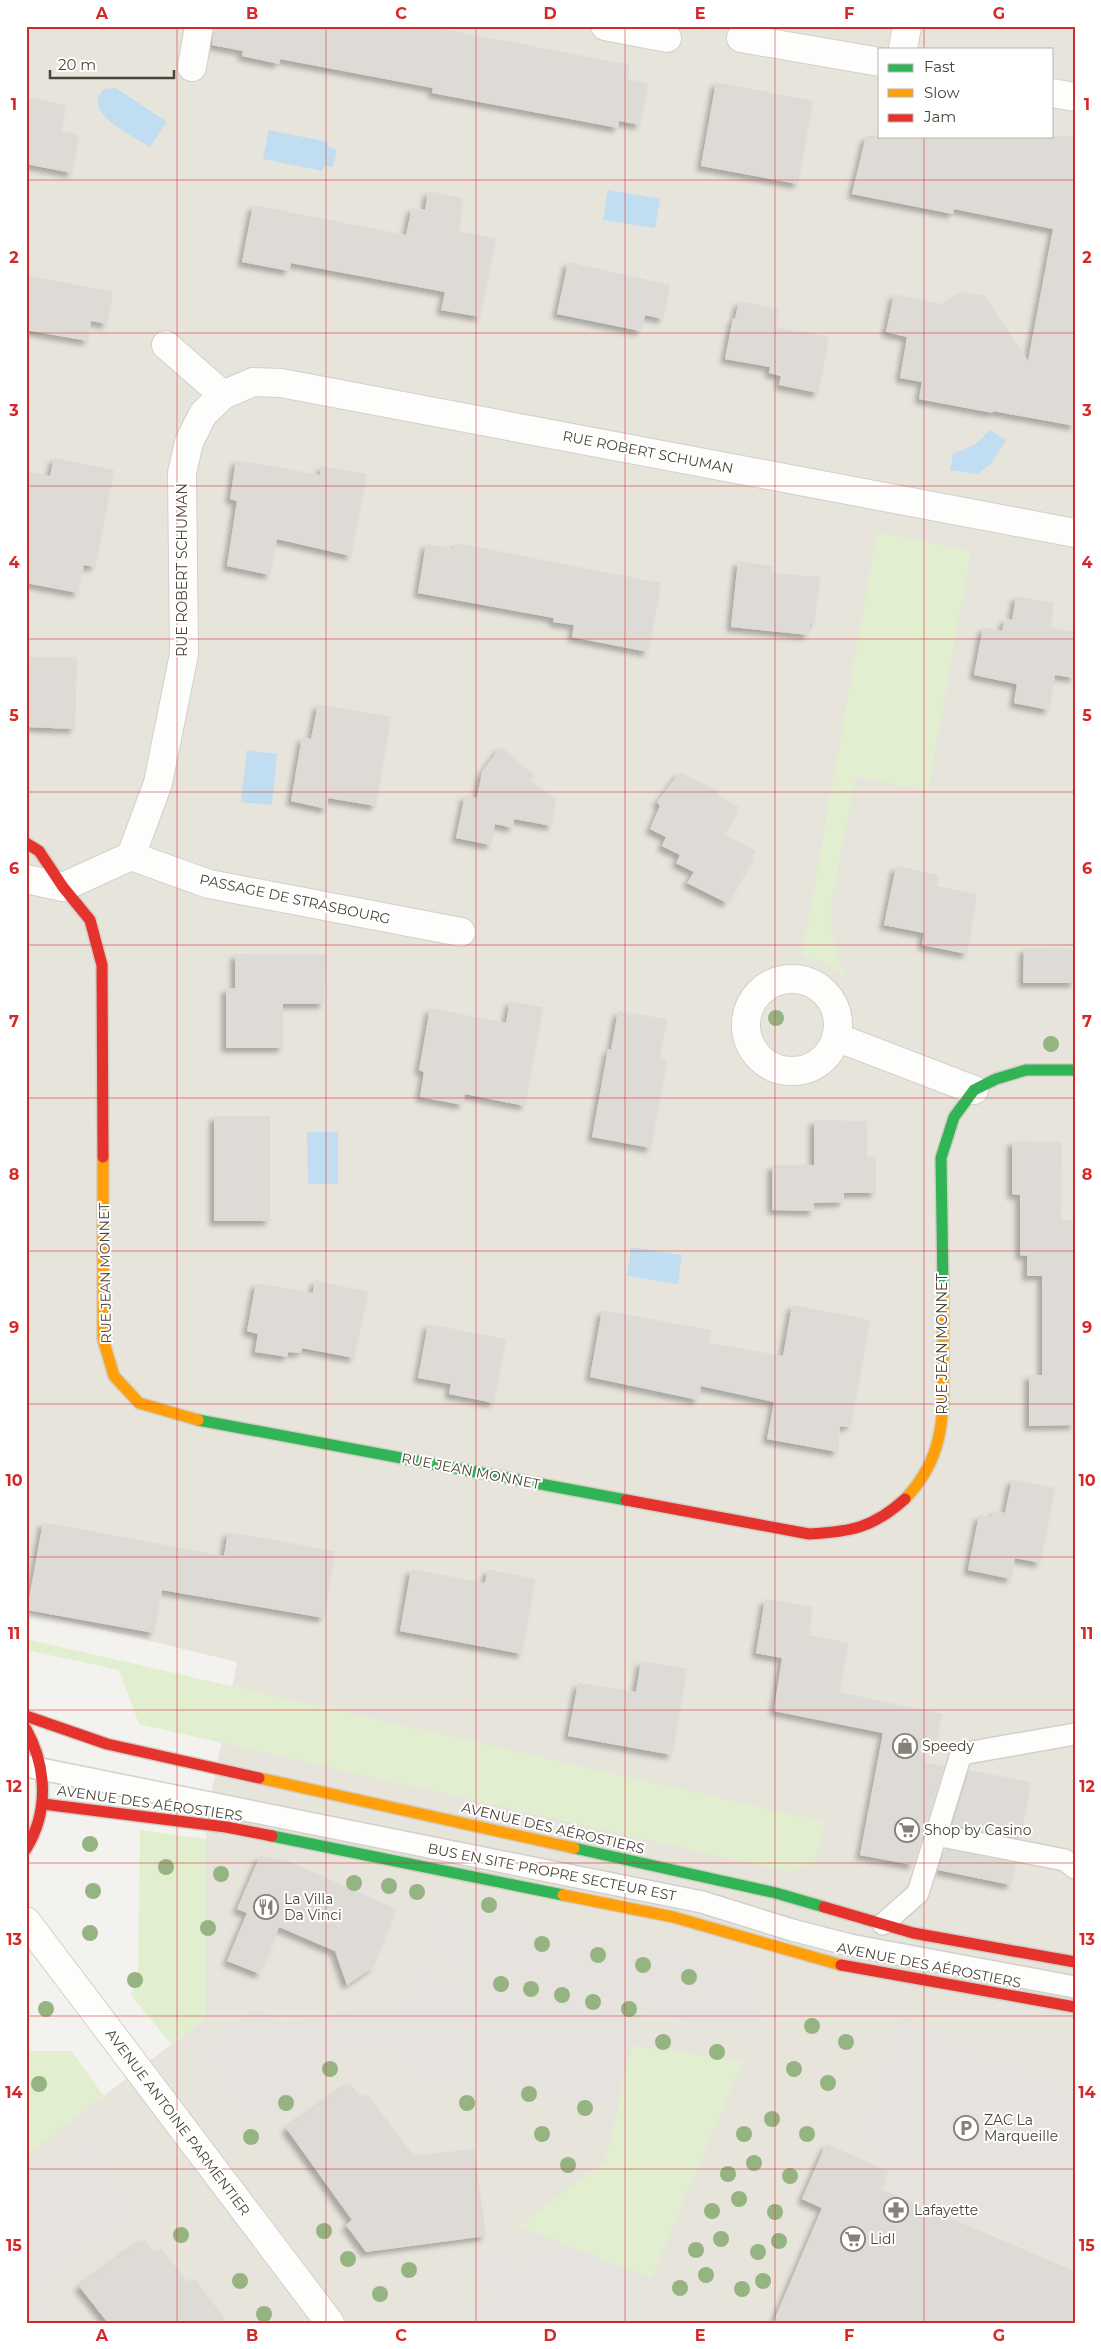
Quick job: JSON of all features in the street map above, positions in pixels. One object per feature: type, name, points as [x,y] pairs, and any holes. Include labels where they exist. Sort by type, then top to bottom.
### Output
[{"type":"main road","points":[[26,843],[39,851],[64,887]]},
{"type":"main road","name":"RUE JEAN MONNET","points":[[64,887],[90,920],[102,966],[103,1339],[114,1376],[139,1404],[186,1418],[809,1534],[843,1533],[878,1520],[906,1500],[923,1478],[938,1444],[944,1410],[941,1158],[954,1117],[974,1090],[996,1079],[1026,1070],[1075,1070]]},
{"type":"main road","name":"AVENUE DES AÉROSTIERS","points":[[26,1716],[107,1744],[776,1893],[913,1933],[1075,1962]]},
{"type":"main road","points":[[26,1729],[37,1754],[33,1768],[35,1802],[32,1840],[26,1849]]},
{"type":"main road","name":"AVENUE DES AÉROSTIERS","points":[[35,1802],[236,1829],[673,1917],[850,1967],[1075,2007]]},
{"type":"street","points":[[192,67],[199,26]]},
{"type":"street","points":[[605,26],[667,38]]},
{"type":"street","points":[[903,48],[907,26]]},
{"type":"street","points":[[741,38],[878,62]]},
{"type":"street","points":[[1054,93],[1075,98]]},
{"type":"street","points":[[166,345],[223,396]]},
{"type":"street","name":"RUE ROBERT SCHUMAN","points":[[131,856],[158,783],[184,654],[182,473],[189,442],[202,414],[223,396],[253,382],[280,383],[1075,532]]},
{"type":"street","points":[[26,879],[64,887],[131,856]]},
{"type":"street","name":"PASSAGE DE STRASBOURG","points":[[131,856],[209,884],[461,932]]},
{"type":"street","points":[[836,1038],[974,1090]]},
{"type":"street","name":"AVENUE ANTOINE PARMENTIER","points":[[26,1921],[330,2323]]},
{"type":"lane","points":[[883,1924],[918,1893],[961,1754],[1075,1734]]},
{"type":"lane","name":"BUS EN SITE PROPRE SECTEUR EST","points":[[33,1768],[702,1902],[792,1930],[850,1945],[1075,1987]]},
{"type":"lane","points":[[936,1835],[1065,1860],[1075,1868]]},
{"type":"shaded area","points":[[26,26],[1075,26],[1075,2323],[26,2323],[26,2155],[206,2018],[206,1822],[237,1662],[26,1611]]},
{"type":"shaded area","points":[[429,1902],[746,1963],[768,1979],[751,2037],[638,2010],[638,2004],[415,1958]]},
{"type":"shaded area","points":[[410,1966],[638,2008],[616,2110],[511,2089],[510,2096],[388,2072],[391,2053],[348,2056],[255,2131],[196,2054],[255,2010],[267,2012],[280,2027],[285,2023],[403,2000]]},
{"type":"shaded area","name":"ZAC La Marqueille","points":[[903,2017],[1075,2088],[1075,2267],[897,2193],[896,2162],[851,2143]]},
{"type":"shaded area","points":[[89,2133],[108,2158],[142,2216],[42,2288],[56,2323],[26,2323],[26,2180]]},
{"type":"shaded area","points":[[541,2235],[651,2279],[632,2323],[451,2323],[487,2293],[469,2269],[506,2240],[528,2264]]},
{"type":"green space","points":[[877,532],[971,551],[928,791],[856,777],[831,903],[831,929],[838,958],[846,977],[826,963],[802,956]]},
{"type":"green space","points":[[26,1639],[825,1822],[814,1863],[788,1872],[139,1724],[119,1670],[26,1650]]},
{"type":"green space","points":[[140,1830],[206,1839],[206,2018],[171,2044],[131,1995],[138,1977]]},
{"type":"green space","points":[[632,2045],[743,2061],[651,2279],[519,2226],[605,2161]]},
{"type":"green space","points":[[26,2051],[71,2051],[104,2096],[26,2155]]},
{"type":"water","points":[[116,88],[167,122],[150,147],[122,130],[104,115],[99,106],[98,98],[104,89]]},
{"type":"water","points":[[269,130],[328,142],[328,146],[337,150],[333,167],[324,166],[322,171],[263,159]]},
{"type":"water","points":[[608,190],[660,199],[655,228],[603,220]]},
{"type":"water","points":[[990,430],[1006,440],[991,464],[977,474],[950,470],[953,454],[976,444]]},
{"type":"water","points":[[247,750],[277,754],[272,805],[241,802]]},
{"type":"water","points":[[307,1132],[338,1132],[338,1184],[308,1184]]},
{"type":"water","points":[[631,1247],[682,1255],[678,1284],[627,1276]]},
{"type":"building","points":[[214,26],[427,26],[630,65],[627,79],[648,83],[640,125],[619,121],[618,128],[432,93],[433,88],[280,59],[279,64],[242,56],[243,51],[212,45]]},
{"type":"building","points":[[716,82],[813,101],[798,184],[701,166]]},
{"type":"building","points":[[26,97],[66,105],[61,131],[79,135],[72,173],[26,164]]},
{"type":"building","points":[[866,136],[878,136],[878,138],[1054,138],[1054,136],[1075,136],[1075,426],[919,399],[922,382],[900,378],[907,337],[886,332],[894,294],[945,305],[964,292],[985,296],[1028,361],[1053,229],[954,209],[953,214],[852,194]]},
{"type":"building","points":[[428,191],[463,198],[459,231],[496,239],[480,317],[441,310],[445,292],[291,263],[289,271],[242,262],[253,205],[406,235],[412,207],[425,210]]},
{"type":"building","points":[[568,262],[670,285],[663,319],[645,315],[641,331],[557,314]]},
{"type":"building","points":[[26,275],[113,292],[107,324],[91,321],[88,341],[26,330]]},
{"type":"building","points":[[739,301],[779,309],[776,327],[829,337],[818,393],[779,385],[781,376],[769,373],[770,367],[725,359],[733,318],[735,319]]},
{"type":"building","points":[[54,458],[114,470],[95,567],[84,565],[78,593],[26,583],[26,471],[50,476]]},
{"type":"building","points":[[236,460],[320,475],[322,466],[367,474],[351,556],[277,539],[270,575],[227,566],[237,501],[230,499]]},
{"type":"building","points":[[456,543],[661,583],[648,652],[572,637],[574,625],[553,622],[554,618],[418,593],[426,544],[454,549]]},
{"type":"building","points":[[738,561],[773,566],[772,573],[820,577],[814,624],[810,624],[809,635],[731,627]]},
{"type":"building","points":[[1016,596],[1054,603],[1050,627],[1075,632],[1075,678],[1055,675],[1049,710],[1014,703],[1017,684],[974,675],[983,627],[1002,631],[1005,618],[1012,620]]},
{"type":"building","points":[[26,657],[77,657],[75,729],[26,727]]},
{"type":"building","points":[[318,704],[391,717],[376,806],[328,798],[327,809],[291,801],[302,737],[311,739]]},
{"type":"building","points":[[501,746],[534,775],[530,780],[556,799],[552,826],[514,819],[513,828],[495,824],[491,845],[456,838],[465,795],[477,798],[482,772]]},
{"type":"building","points":[[680,772],[719,791],[718,795],[739,807],[723,834],[756,851],[727,903],[687,883],[694,872],[676,863],[680,855],[662,846],[666,837],[650,829],[660,806],[657,802]]},
{"type":"building","points":[[896,866],[938,875],[937,886],[977,894],[967,954],[922,945],[924,933],[884,925]]},
{"type":"building","points":[[1024,948],[1075,949],[1075,983],[1023,983]]},
{"type":"building","points":[[235,954],[325,955],[324,1004],[283,1004],[283,1048],[226,1048],[226,988],[235,988]]},
{"type":"building","points":[[510,1001],[543,1007],[525,1106],[465,1094],[463,1105],[420,1097],[424,1072],[419,1070],[430,1008],[506,1023]]},
{"type":"building","points":[[618,1011],[667,1019],[659,1059],[667,1060],[651,1148],[592,1137],[608,1049],[611,1050]]},
{"type":"building","points":[[214,1116],[270,1116],[270,1221],[214,1221]]},
{"type":"building","points":[[814,1120],[867,1121],[867,1157],[876,1157],[876,1193],[844,1193],[844,1202],[814,1203],[814,1211],[772,1210],[772,1165],[814,1165]]},
{"type":"building","points":[[1012,1141],[1062,1142],[1061,1220],[1075,1221],[1075,1425],[1029,1426],[1029,1375],[1042,1375],[1042,1276],[1027,1276],[1027,1256],[1020,1255],[1020,1195],[1012,1194]]},
{"type":"building","points":[[315,1280],[368,1292],[354,1358],[302,1348],[301,1353],[288,1352],[288,1357],[255,1352],[258,1334],[247,1331],[256,1283],[313,1293]]},
{"type":"building","points":[[792,1305],[870,1320],[851,1426],[840,1427],[838,1452],[767,1439],[774,1402],[701,1386],[698,1400],[590,1377],[602,1310],[711,1330],[709,1343],[783,1356]]},
{"type":"building","points":[[428,1324],[506,1339],[494,1403],[449,1394],[451,1384],[418,1378]]},
{"type":"building","points":[[1012,1479],[1055,1488],[1040,1563],[1015,1558],[1011,1579],[968,1570],[979,1515],[992,1517],[994,1511],[1005,1513]]},
{"type":"building","points":[[43,1522],[224,1556],[228,1532],[335,1551],[324,1618],[162,1590],[154,1633],[27,1610]]},
{"type":"building","points":[[411,1569],[485,1583],[488,1569],[535,1579],[522,1654],[400,1631]]},
{"type":"building","points":[[765,1599],[813,1607],[809,1635],[849,1643],[839,1692],[942,1714],[936,1743],[929,1742],[925,1762],[944,1766],[913,1865],[860,1855],[883,1733],[774,1711],[782,1658],[756,1653]]},
{"type":"building","points":[[641,1661],[687,1669],[672,1755],[568,1736],[578,1683],[636,1692]]},
{"type":"building","points":[[969,1770],[1031,1782],[1020,1839],[952,1825]]},
{"type":"building","points":[[945,1849],[1016,1863],[1011,1885],[938,1870]]},
{"type":"building","points":[[260,1856],[289,1861],[396,1909],[372,1968],[347,1985],[335,1951],[279,1927],[260,1974],[227,1961],[247,1913],[237,1909]]},
{"type":"building","points":[[350,2083],[361,2097],[367,2094],[414,2156],[474,2149],[486,2236],[366,2252],[346,2225],[352,2220],[286,2128]]},
{"type":"building","points":[[826,2144],[889,2171],[881,2189],[1075,2271],[1075,2323],[773,2323],[822,2208],[802,2199]]},
{"type":"building","points":[[144,2239],[154,2253],[161,2248],[188,2282],[195,2279],[228,2323],[108,2323],[79,2286]]},
{"type":"traffic: fast","points":[[943,1287],[941,1158],[954,1117],[974,1090],[996,1079],[1026,1070],[1075,1070]]},
{"type":"traffic: fast","points":[[198,1420],[626,1500]]},
{"type":"traffic: fast","points":[[272,1836],[563,1895]]},
{"type":"traffic: fast","points":[[574,1848],[776,1893],[824,1907]]},
{"type":"traffic: slow","points":[[103,1157],[103,1339],[114,1376],[139,1403],[198,1420]]},
{"type":"traffic: slow","points":[[905,1499],[918,1484],[927,1469],[939,1438],[943,1404],[943,1287]]},
{"type":"traffic: slow","points":[[259,1778],[574,1848]]},
{"type":"traffic: slow","points":[[563,1895],[673,1917],[841,1965]]},
{"type":"traffic: jam","points":[[26,843],[39,851],[63,887],[90,920],[102,965],[103,1157]]},
{"type":"traffic: jam","points":[[626,1500],[809,1534],[837,1532],[860,1527],[882,1516],[905,1499]]},
{"type":"traffic: jam","points":[[26,1716],[107,1744],[259,1778]]},
{"type":"traffic: jam","points":[[26,1729],[38,1759],[43,1789],[39,1820],[26,1849]]},
{"type":"traffic: jam","points":[[43,1804],[226,1827],[272,1836]]},
{"type":"traffic: jam","points":[[824,1907],[913,1933],[1075,1962]]},
{"type":"traffic: jam","points":[[841,1965],[1075,2007]]},
{"type":"place","name":"Speedy","points":[[905,1746]]},
{"type":"place","name":"Shop by Casino","points":[[907,1830]]},
{"type":"place","name":"La Villa Da Vinci","points":[[266,1907]]},
{"type":"place","name":"ZAC La Marqueille","points":[[966,2128]]},
{"type":"place","name":"Lafayette","points":[[896,2210]]},
{"type":"place","name":"Lidl","points":[[853,2239]]}]
